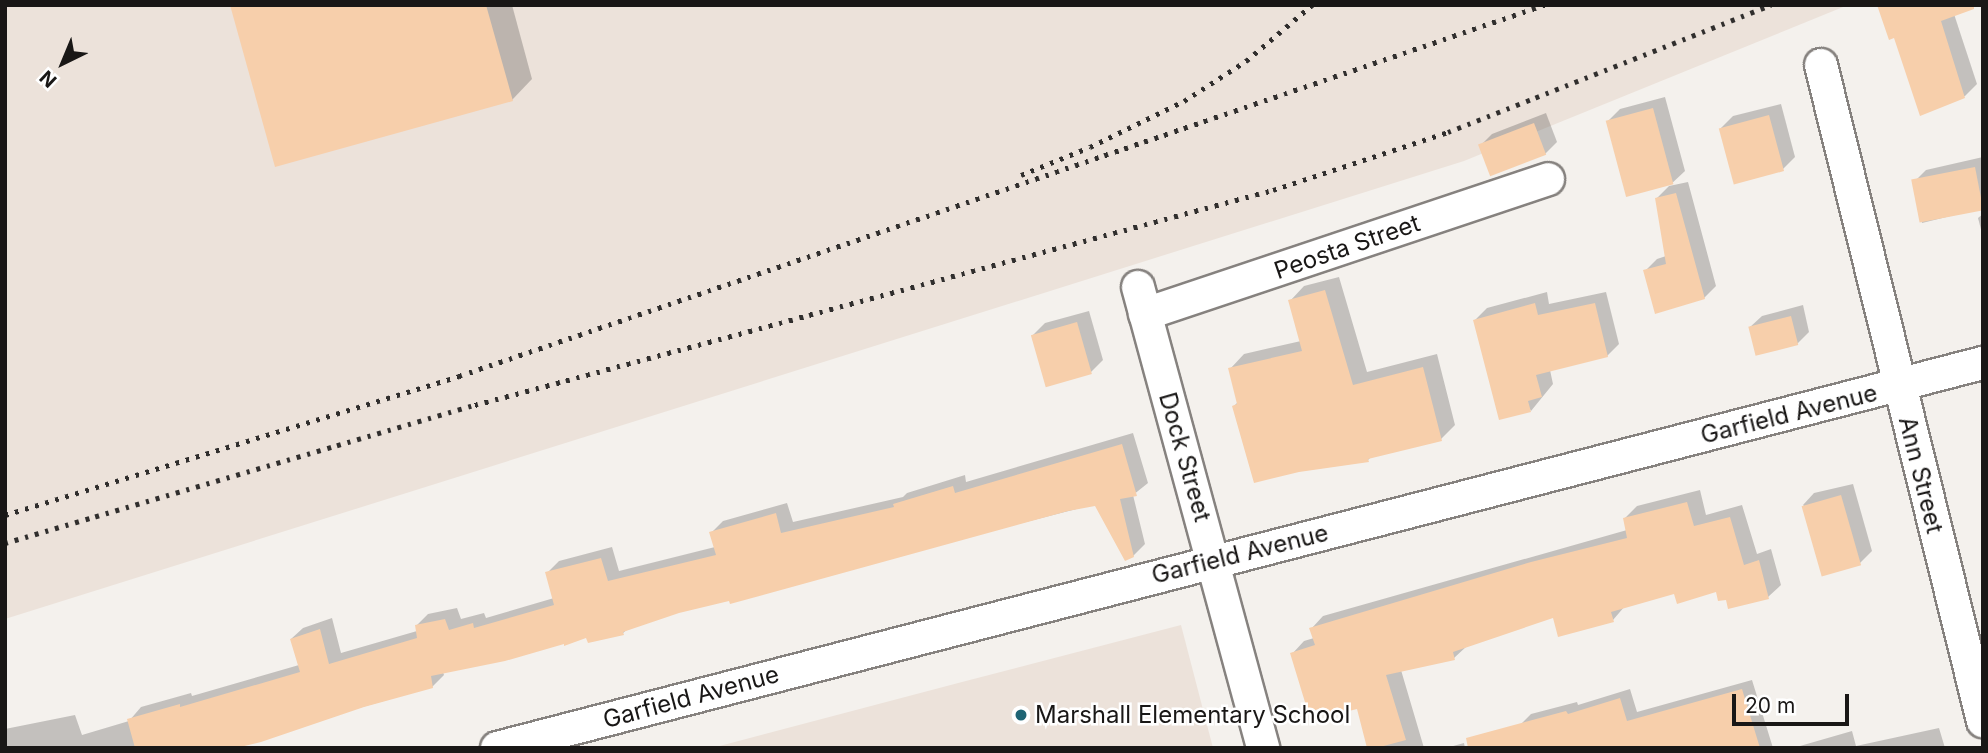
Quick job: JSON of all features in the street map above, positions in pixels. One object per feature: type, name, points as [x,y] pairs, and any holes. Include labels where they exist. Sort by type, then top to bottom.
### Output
[{"type":"street","name":"Ann Street","points":[[1821,65],[1898,386],[1983,721]]},
{"type":"street","name":"Peosta Street","points":[[1142,301],[1548,179]]},
{"type":"street","name":"Dock Street","points":[[1142,301],[1263,748]]},
{"type":"street","name":"Garfield Avenue","points":[[497,748],[529,744],[1214,560],[1983,363]]},
{"type":"shaded area","points":[[5,5],[1848,5],[1464,161],[5,619]]},
{"type":"shaded area","name":"Marshall Elementary School","points":[[1181,625],[1213,748],[712,748],[962,682]]},
{"type":"building","points":[[230,5],[486,5],[513,101],[275,167]]},
{"type":"building","points":[[1877,5],[1974,5],[1974,9],[1941,21],[1965,98],[1920,116],[1894,38],[1889,40]]},
{"type":"building","points":[[1653,108],[1673,184],[1626,197],[1606,121]]},
{"type":"building","points":[[1769,115],[1784,171],[1734,184],[1719,128]]},
{"type":"building","points":[[1534,123],[1546,155],[1490,176],[1478,145]]},
{"type":"building","points":[[1975,167],[1983,210],[1920,223],[1911,179]]},
{"type":"building","points":[[1676,193],[1705,299],[1655,314],[1643,270],[1666,264],[1655,198]]},
{"type":"building","points":[[1325,290],[1353,385],[1423,367],[1442,441],[1368,459],[1369,462],[1299,472],[1254,483],[1232,406],[1237,404],[1228,368],[1302,351],[1288,300]]},
{"type":"building","points":[[1535,303],[1538,315],[1595,303],[1608,357],[1536,375],[1542,397],[1528,401],[1531,412],[1499,420],[1473,320]]},
{"type":"building","points":[[1791,316],[1798,345],[1756,356],[1748,327]]},
{"type":"building","points":[[1077,322],[1092,374],[1046,387],[1031,335]]},
{"type":"building","points":[[1122,444],[1137,496],[1120,499],[1134,557],[1125,561],[1095,506],[1068,511],[730,604],[729,601],[679,613],[623,632],[624,635],[588,643],[586,638],[505,661],[431,676],[433,688],[364,707],[261,742],[236,748],[135,748],[127,719],[180,704],[180,707],[300,672],[290,639],[320,629],[329,664],[417,638],[415,625],[445,619],[449,630],[473,623],[474,628],[554,605],[545,572],[601,558],[608,581],[716,555],[709,532],[776,513],[781,533],[894,507],[893,504],[953,486],[955,493]]},
{"type":"building","points":[[1841,495],[1861,565],[1822,576],[1802,506]]},
{"type":"building","points":[[1687,502],[1694,526],[1730,517],[1744,565],[1759,560],[1769,599],[1728,609],[1726,600],[1718,601],[1716,592],[1677,604],[1674,594],[1611,612],[1614,622],[1558,637],[1553,618],[1453,652],[1455,660],[1386,675],[1406,740],[1376,748],[1367,748],[1357,709],[1325,717],[1323,708],[1308,712],[1290,653],[1315,645],[1309,628],[1531,562],[1627,538],[1623,518]]},
{"type":"building","points":[[1742,689],[1760,748],[1468,748],[1466,738],[1566,711],[1568,714],[1620,698],[1627,721]]},
{"type":"railway","points":[[1021,175],[1090,147],[1184,101],[1246,61],[1312,5]]},
{"type":"railway","points":[[5,515],[459,376],[1544,5]]},
{"type":"railway","points":[[5,543],[475,405],[1273,190],[1448,132],[1771,5]]},
{"type":"place","name":"Marshall Elementary School","points":[[1021,715]]}]
